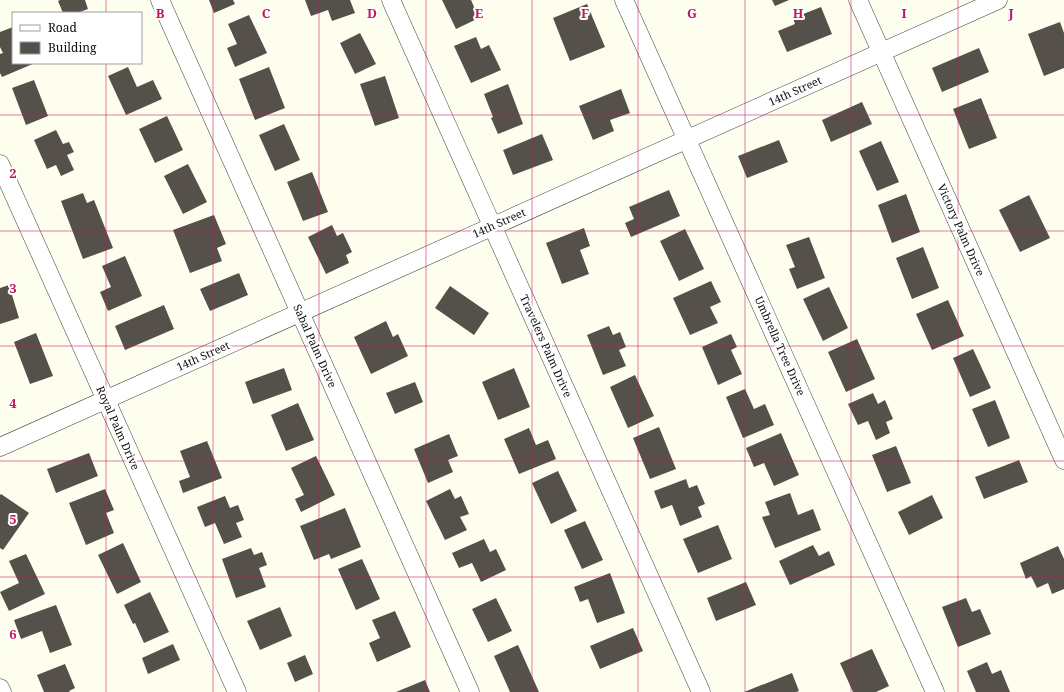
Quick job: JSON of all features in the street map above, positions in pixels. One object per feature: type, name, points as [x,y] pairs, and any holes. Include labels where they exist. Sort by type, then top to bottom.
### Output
[{"type":"street","name":"Sabal Palm Drive","points":[[160,0],[470,692]]},
{"type":"street","name":"Travelers Palm Drive","points":[[392,0],[701,692]]},
{"type":"street","name":"Umbrella Tree Drive","points":[[624,0],[935,692]]},
{"type":"street","name":"Victory Palm Drive","points":[[858,0],[1064,460]]},
{"type":"street","name":"14th Street","points":[[0,447],[998,0]]},
{"type":"street","name":"Royal Palm Drive","points":[[0,164],[237,692]]},
{"type":"street","points":[[0,688],[2,692]]},
{"type":"building","points":[[85,0],[88,9],[80,12],[63,12],[58,1]]},
{"type":"building","points":[[209,0],[233,0],[235,4],[214,13]]},
{"type":"building","points":[[305,0],[350,0],[355,13],[332,21],[328,10],[311,16]]},
{"type":"building","points":[[442,0],[471,0],[479,18],[456,29]]},
{"type":"building","points":[[772,0],[789,0],[775,6]]},
{"type":"building","points":[[587,4],[605,47],[570,61],[553,18]]},
{"type":"building","points":[[821,7],[832,34],[787,52],[778,31],[795,24],[793,18]]},
{"type":"building","points":[[249,15],[267,53],[235,67],[227,48],[237,44],[228,24]]},
{"type":"building","points":[[1060,22],[1064,33],[1064,68],[1044,76],[1028,34]]},
{"type":"building","points":[[12,27],[12,64],[33,64],[2,77],[0,73],[0,54],[3,53],[0,47],[0,32]]},
{"type":"building","points":[[360,33],[376,64],[355,74],[340,43]]},
{"type":"building","points":[[476,37],[481,49],[489,45],[501,70],[471,83],[454,46]]},
{"type":"building","points":[[979,48],[989,72],[942,92],[932,68]]},
{"type":"building","points":[[128,67],[137,87],[153,80],[162,99],[126,115],[108,76]]},
{"type":"building","points":[[269,67],[285,108],[255,120],[239,79]]},
{"type":"building","points":[[385,76],[399,118],[375,126],[360,84]]},
{"type":"building","points":[[34,80],[48,116],[26,125],[12,88]]},
{"type":"building","points":[[508,84],[523,124],[498,134],[491,118],[493,117],[484,94]]},
{"type":"building","points":[[621,89],[630,113],[610,120],[614,131],[593,140],[579,106]]},
{"type":"building","points":[[981,98],[997,138],[969,149],[953,109]]},
{"type":"building","points":[[862,102],[872,124],[831,142],[822,120]]},
{"type":"building","points":[[167,116],[183,150],[155,163],[139,129]]},
{"type":"building","points":[[284,124],[300,160],[275,171],[259,135]]},
{"type":"building","points":[[56,130],[63,144],[69,142],[74,152],[67,155],[74,170],[61,176],[56,165],[47,169],[34,140]]},
{"type":"building","points":[[542,134],[553,160],[513,175],[503,150]]},
{"type":"building","points":[[779,140],[788,162],[747,178],[738,156]]},
{"type":"building","points":[[881,141],[899,182],[877,191],[859,151]]},
{"type":"building","points":[[188,164],[207,202],[183,214],[164,176]]},
{"type":"building","points":[[312,172],[328,212],[303,221],[287,182]]},
{"type":"building","points":[[669,190],[680,216],[631,237],[625,223],[634,219],[629,207]]},
{"type":"building","points":[[83,193],[87,203],[94,200],[113,248],[83,259],[61,201]]},
{"type":"building","points":[[906,194],[920,232],[892,243],[878,205]]},
{"type":"building","points":[[1029,195],[1050,238],[1020,252],[999,210]]},
{"type":"building","points":[[214,215],[226,244],[217,248],[222,261],[190,273],[173,230]]},
{"type":"building","points":[[332,225],[337,236],[343,233],[352,252],[346,255],[349,263],[326,274],[308,237]]},
{"type":"building","points":[[584,228],[590,246],[580,250],[589,274],[562,284],[546,243]]},
{"type":"building","points":[[685,229],[704,269],[679,281],[660,241]]},
{"type":"building","points":[[809,237],[825,278],[797,289],[789,269],[795,267],[786,245]]},
{"type":"building","points":[[923,247],[939,288],[912,299],[896,258]]},
{"type":"building","points":[[125,256],[142,296],[108,311],[100,292],[111,287],[102,266]]},
{"type":"building","points":[[239,273],[248,295],[210,311],[200,289]]},
{"type":"building","points":[[711,281],[721,302],[710,307],[718,323],[690,335],[673,298]]},
{"type":"building","points":[[9,285],[19,318],[0,324],[0,288]]},
{"type":"building","points":[[450,286],[489,313],[474,335],[435,308]]},
{"type":"building","points":[[829,287],[848,328],[823,341],[803,299]]},
{"type":"building","points":[[948,300],[964,336],[932,350],[916,314]]},
{"type":"building","points":[[164,305],[174,329],[125,350],[115,326]]},
{"type":"building","points":[[386,321],[393,337],[398,334],[408,356],[371,374],[354,337]]},
{"type":"building","points":[[609,326],[613,335],[620,332],[626,347],[619,350],[626,366],[603,375],[587,335]]},
{"type":"building","points":[[36,333],[53,376],[30,384],[14,342]]},
{"type":"building","points":[[731,334],[737,347],[731,350],[742,374],[718,385],[702,347]]},
{"type":"building","points":[[857,339],[875,379],[846,392],[828,352]]},
{"type":"building","points":[[973,349],[991,388],[970,397],[953,358]]},
{"type":"building","points":[[284,368],[292,390],[253,404],[245,382]]},
{"type":"building","points":[[514,368],[530,407],[498,420],[482,382]]},
{"type":"building","points":[[635,375],[654,416],[628,428],[610,387]]},
{"type":"building","points":[[415,382],[423,402],[395,414],[386,393]]},
{"type":"building","points":[[745,389],[754,409],[765,404],[774,425],[743,438],[726,397]]},
{"type":"building","points":[[873,393],[878,404],[885,400],[893,419],[886,422],[890,433],[876,440],[868,421],[858,425],[848,404]]},
{"type":"building","points":[[995,400],[1010,438],[988,447],[972,409]]},
{"type":"building","points":[[298,403],[314,440],[286,451],[271,415]]},
{"type":"building","points":[[659,427],[676,469],[650,479],[633,438]]},
{"type":"building","points":[[529,428],[536,445],[548,440],[556,459],[519,474],[504,439]]},
{"type":"building","points":[[781,433],[799,475],[774,486],[764,463],[754,467],[746,448]]},
{"type":"building","points":[[449,434],[458,456],[448,460],[453,472],[428,483],[414,449]]},
{"type":"building","points":[[207,441],[222,478],[183,493],[179,481],[190,477],[180,451]]},
{"type":"building","points":[[896,446],[911,483],[887,492],[872,455]]},
{"type":"building","points":[[89,453],[98,476],[56,493],[47,469]]},
{"type":"building","points":[[316,456],[335,495],[301,512],[295,499],[304,495],[291,468]]},
{"type":"building","points":[[1019,460],[1028,482],[984,499],[975,477]]},
{"type":"building","points":[[558,471],[577,511],[551,524],[532,483]]},
{"type":"building","points":[[686,479],[689,488],[697,485],[705,504],[698,507],[702,517],[680,526],[672,505],[661,509],[654,491]]},
{"type":"building","points":[[105,489],[114,510],[106,513],[114,533],[86,545],[69,503]]},
{"type":"building","points":[[450,489],[455,499],[461,496],[469,514],[460,517],[467,530],[445,540],[426,501]]},
{"type":"building","points":[[790,493],[798,515],[813,509],[821,530],[775,548],[762,517],[770,515],[765,502]]},
{"type":"building","points":[[1,494],[29,513],[3,550],[0,548]]},
{"type":"building","points":[[932,495],[943,518],[909,535],[898,512]]},
{"type":"building","points":[[225,496],[230,508],[238,505],[244,520],[236,523],[242,537],[224,544],[215,523],[205,527],[197,507]]},
{"type":"building","points":[[345,508],[361,547],[331,559],[329,554],[314,560],[300,526]]},
{"type":"building","points":[[585,521],[603,560],[582,569],[564,530]]},
{"type":"building","points":[[718,525],[732,559],[698,573],[683,539]]},
{"type":"building","points":[[484,539],[490,552],[496,549],[506,570],[481,582],[472,563],[459,568],[452,553]]},
{"type":"building","points":[[123,543],[141,582],[117,594],[98,555]]},
{"type":"building","points":[[813,545],[819,556],[829,551],[835,565],[790,585],[779,561]]},
{"type":"building","points":[[1058,546],[1064,559],[1064,589],[1052,594],[1048,583],[1037,588],[1031,576],[1026,579],[1020,563]]},
{"type":"building","points":[[251,548],[254,555],[262,552],[267,565],[259,568],[266,587],[236,598],[222,559]]},
{"type":"building","points":[[26,554],[45,594],[9,611],[0,592],[19,583],[9,561]]},
{"type":"building","points":[[362,559],[380,599],[356,610],[338,569]]},
{"type":"building","points":[[610,573],[625,613],[597,623],[588,599],[580,602],[574,587]]},
{"type":"building","points":[[746,582],[756,605],[716,621],[707,598]]},
{"type":"building","points":[[150,592],[169,632],[144,643],[135,623],[133,624],[124,605]]},
{"type":"building","points":[[496,598],[512,631],[488,642],[472,609]]},
{"type":"building","points":[[966,598],[972,612],[980,609],[991,634],[958,647],[942,607]]},
{"type":"building","points":[[56,605],[72,645],[50,653],[42,631],[21,639],[14,620]]},
{"type":"building","points":[[280,607],[292,636],[260,650],[247,621]]},
{"type":"building","points":[[395,611],[411,647],[377,662],[369,643],[380,638],[372,620]]},
{"type":"building","points":[[633,628],[643,651],[600,669],[590,646]]},
{"type":"building","points":[[173,644],[180,660],[148,674],[142,658]]},
{"type":"building","points":[[518,645],[539,692],[510,692],[494,656]]},
{"type":"building","points":[[872,649],[889,686],[876,692],[853,692],[840,663]]},
{"type":"building","points":[[305,655],[313,674],[295,682],[287,663]]},
{"type":"building","points":[[987,662],[992,674],[1001,670],[1010,692],[976,692],[967,671]]},
{"type":"building","points":[[65,664],[75,688],[69,691],[70,692],[44,692],[37,675]]},
{"type":"building","points":[[792,673],[799,691],[744,692]]},
{"type":"building","points":[[425,680],[430,692],[396,692]]}]
